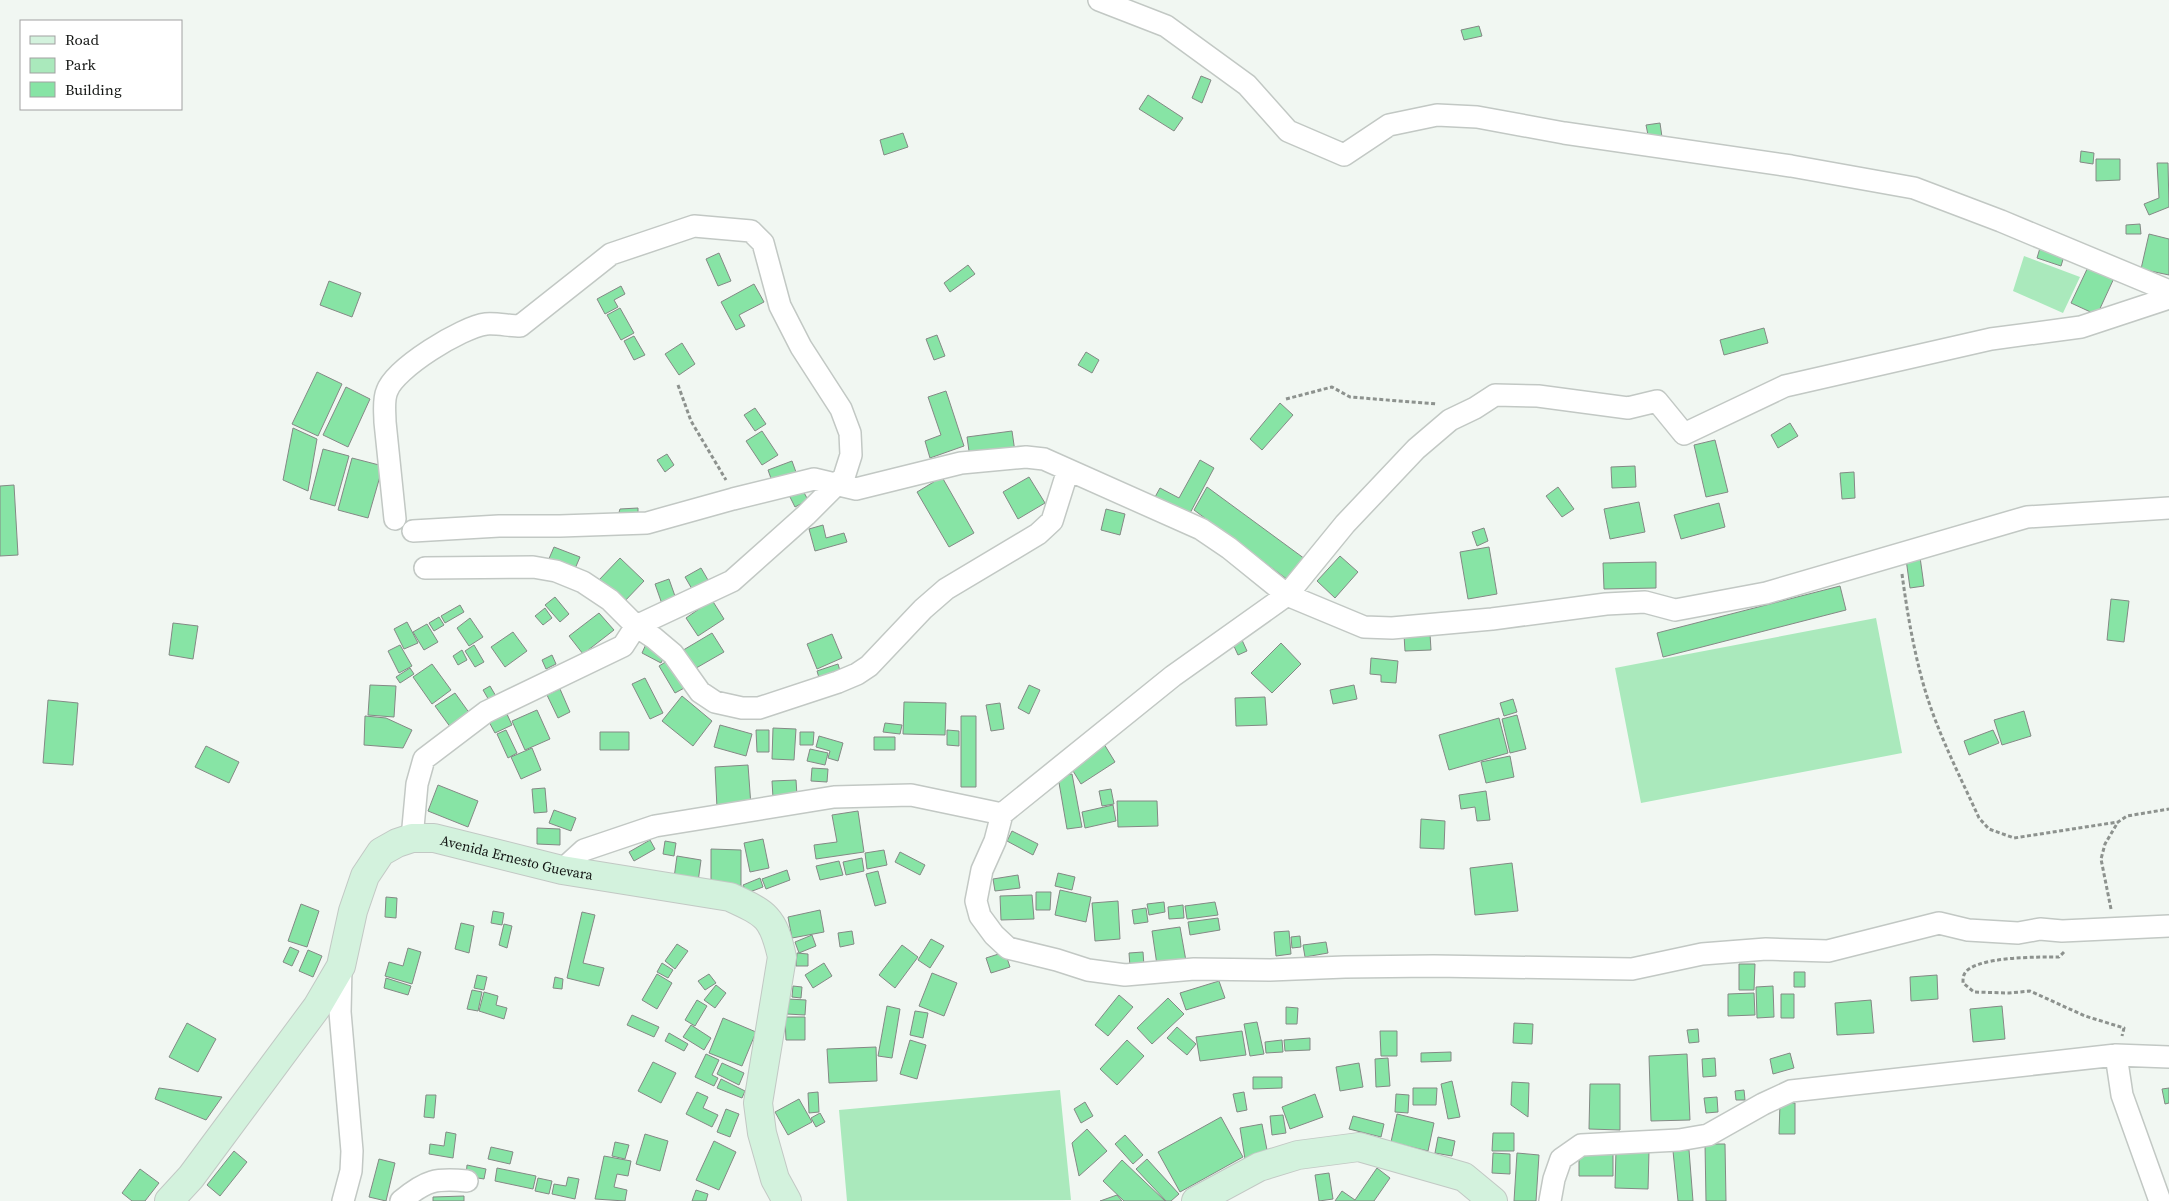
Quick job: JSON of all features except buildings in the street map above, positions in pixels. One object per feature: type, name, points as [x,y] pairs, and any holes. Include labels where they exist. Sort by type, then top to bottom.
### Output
[{"type":"main road","name":"Avenida Ernesto Guevara","points":[[170,1201],[197,1169],[311,1015],[341,966],[353,912],[365,876],[381,852],[397,843],[412,838],[434,838],[562,870],[730,897],[752,907],[769,919],[777,936],[782,957],[758,1103],[762,1133],[775,1179],[787,1201]]},
{"type":"main road","points":[[1196,1201],[1259,1167],[1298,1155],[1359,1147],[1464,1177],[1493,1201]]},
{"type":"street","points":[[1099,0],[1166,26],[1247,85],[1288,130],[1344,155],[1389,125],[1436,115],[1477,117],[1564,133],[1791,166],[1914,188],[2001,221],[2169,291]]},
{"type":"street","points":[[395,519],[385,406],[386,391],[403,368],[461,332],[486,324],[520,326],[611,254],[694,226],[751,231],[763,243],[780,306],[801,348],[841,409],[850,433],[851,455],[844,477],[806,515],[732,581],[636,626],[622,646],[486,712],[424,759],[417,784],[412,838]]},
{"type":"street","points":[[2169,298],[2081,327],[1991,339],[1785,386],[1684,434],[1657,401],[1628,408],[1538,396],[1495,395],[1450,420],[1416,449],[1345,524],[1287,595],[1172,676],[1002,814],[995,841],[982,870],[976,901],[980,916],[994,935],[1008,948],[1088,970],[1125,975],[1194,969],[1270,970],[1365,966],[1632,969],[1702,954],[1766,949],[1828,951],[1939,923],[1968,930],[2018,933],[2040,929],[2062,931],[2169,926]]},
{"type":"street","points":[[413,531],[499,526],[647,523],[814,479],[856,489],[961,462],[1026,457],[1044,459],[1201,528],[1287,595],[1364,627],[1392,628],[1492,619],[1606,604],[1645,602],[1676,610],[1766,594],[2027,518],[2169,508]]},
{"type":"street","points":[[425,568],[533,566],[556,571],[583,582],[610,600],[636,626],[673,654],[700,692],[715,702],[742,708],[759,708],[838,682],[857,674],[868,666],[922,609],[946,589],[1038,534],[1052,521],[1068,470]]},
{"type":"street","points":[[562,870],[584,850],[655,826],[834,797],[911,796],[1002,814]]},
{"type":"street","points":[[341,966],[340,1012],[352,1151],[350,1171],[343,1201]]},
{"type":"street","points":[[1550,1201],[1554,1179],[1561,1159],[1581,1145],[1679,1140],[1708,1135],[1762,1104],[1791,1091],[2116,1056],[2169,1057]]},
{"type":"street","points":[[2116,1056],[2122,1095],[2160,1201]]},
{"type":"street","points":[[401,1201],[425,1183],[444,1178],[468,1181]]},
{"type":"path","points":[[678,385],[691,421],[737,498]]},
{"type":"path","points":[[1286,399],[1332,387],[1350,397],[1474,408]]},
{"type":"path","points":[[1899,555],[1913,645],[1924,685],[1939,729],[1979,818],[1989,829],[2014,838],[2118,822],[2128,816],[2169,809]]},
{"type":"path","points":[[2116,929],[2101,859],[2106,844],[2118,822]]},
{"type":"path","points":[[2062,931],[2070,947],[2059,956],[2008,958],[1986,963],[1967,971],[1964,974],[1963,983],[1974,992],[2009,993],[2030,991],[2085,1016],[2124,1028],[2116,1056]]},
{"type":"green space","points":[[2024,256],[2080,277],[2063,313],[2013,291]]},
{"type":"green space","points":[[1876,618],[1902,753],[1641,803],[1615,668]]},
{"type":"green space","points":[[1060,1090],[1071,1200],[847,1201],[839,1110]]}]
